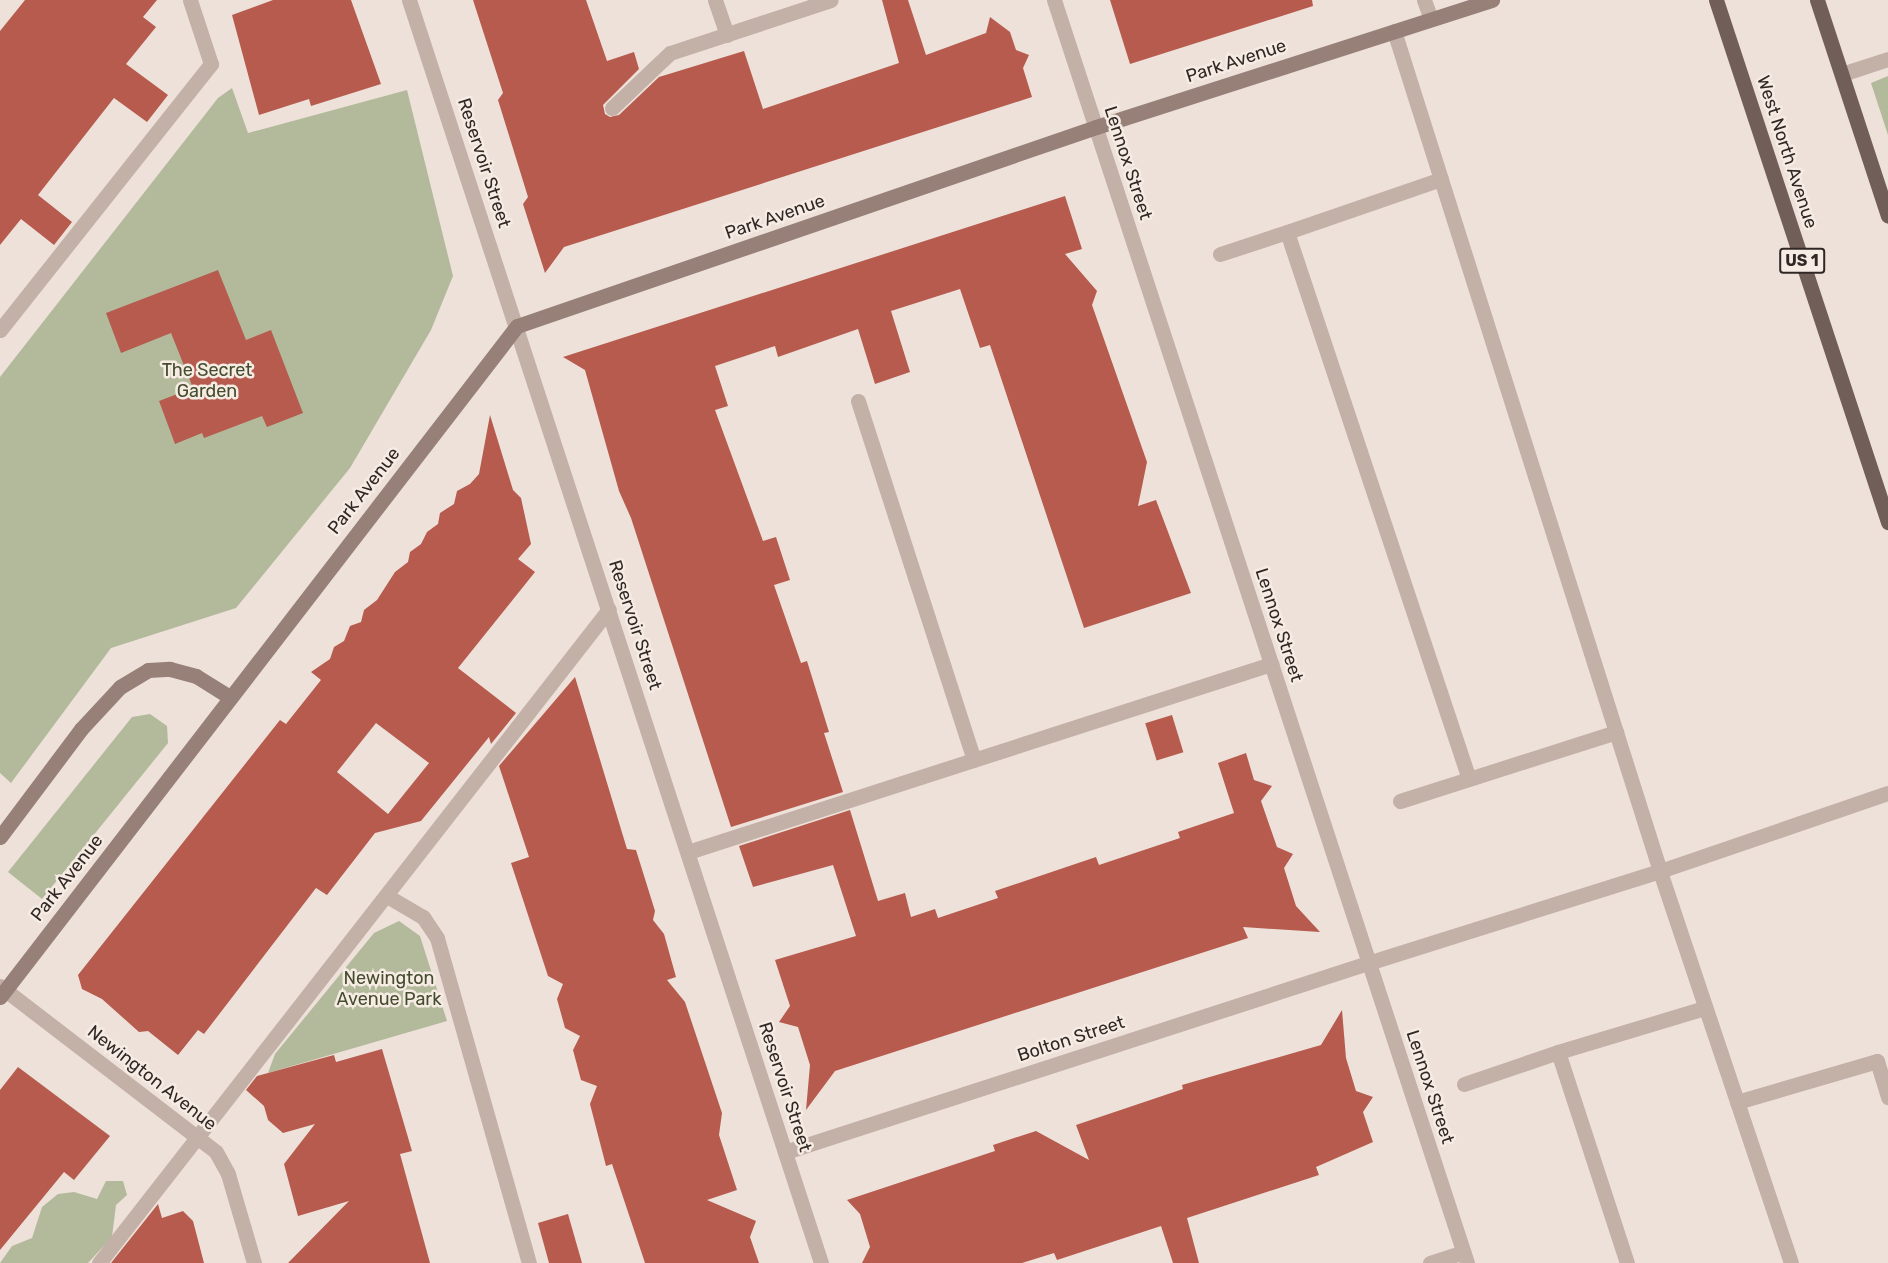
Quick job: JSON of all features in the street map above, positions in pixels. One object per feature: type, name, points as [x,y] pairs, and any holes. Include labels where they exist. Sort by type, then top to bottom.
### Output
[{"type":"main road","name":"West North Avenue","points":[[1716,0],[1888,522]]},
{"type":"main road","points":[[1817,0],[1888,216]]},
{"type":"street","points":[[0,330],[211,64],[190,0]]},
{"type":"street","name":"Reservoir Street","points":[[409,0],[821,1263]]},
{"type":"street","points":[[715,0],[727,35]]},
{"type":"street","points":[[612,108],[670,53],[831,0]]},
{"type":"street","name":"Lennox Street","points":[[1054,0],[1465,1258]]},
{"type":"street","points":[[1424,0],[1431,20]]},
{"type":"street","name":"Park Avenue","points":[[2,991],[517,326],[1095,127],[1492,0]]},
{"type":"street","points":[[1394,31],[1660,872],[1791,1263]]},
{"type":"street","points":[[1842,74],[1888,59]]},
{"type":"street","points":[[1220,254],[1441,179]]},
{"type":"street","points":[[1287,232],[1469,779]]},
{"type":"street","points":[[858,401],[974,760]]},
{"type":"street","points":[[99,1263],[199,1139],[609,609]]},
{"type":"street","points":[[688,852],[1271,664]]},
{"type":"street","points":[[0,837],[81,729],[120,687],[148,669],[170,669],[196,676],[229,697]]},
{"type":"street","points":[[1400,801],[1616,732]]},
{"type":"street","name":"Bolton Street","points":[[785,1152],[1368,963],[1660,872],[1888,793]]},
{"type":"street","points":[[387,896],[423,917],[437,938],[529,1263]]},
{"type":"street","name":"Newington Avenue","points":[[2,991],[216,1152],[228,1174],[254,1263]]},
{"type":"street","points":[[1464,1084],[1558,1052],[1706,1008]]},
{"type":"street","points":[[1558,1052],[1627,1263]]},
{"type":"street","points":[[1737,1101],[1877,1061],[1888,1097]]},
{"type":"street","points":[[1430,1263],[1465,1258]]},
{"type":"green space","points":[[1888,76],[1888,135],[1871,83]]},
{"type":"green space","name":"The Secret Garden","points":[[232,88],[248,133],[407,90],[453,276],[431,330],[350,468],[236,608],[111,648],[11,783],[0,773],[0,377],[218,98]]},
{"type":"green space","points":[[150,714],[167,726],[168,743],[42,899],[8,872],[132,717]]},
{"type":"green space","name":"Newington Avenue Park","points":[[399,921],[420,936],[447,1021],[268,1073],[275,1054],[374,933]]},
{"type":"green space","points":[[106,1181],[123,1181],[127,1195],[116,1205],[112,1237],[88,1263],[0,1263],[12,1246],[32,1238],[42,1207],[58,1194],[74,1192],[97,1199]]},
{"type":"building","points":[[25,0],[157,0],[143,17],[156,27],[126,64],[168,95],[147,122],[114,98],[38,195],[72,222],[54,245],[21,219],[0,245],[0,31]]},
{"type":"building","points":[[273,0],[351,0],[381,84],[311,106],[309,99],[259,115],[232,15]]},
{"type":"building","points":[[473,0],[586,0],[607,61],[634,52],[639,69],[603,105],[605,114],[610,117],[619,115],[659,77],[744,51],[763,109],[899,63],[882,0],[908,0],[926,55],[986,33],[990,17],[1010,32],[1016,50],[1029,55],[1023,68],[1032,97],[564,247],[545,273],[523,204],[528,197],[498,100],[503,93]]},
{"type":"building","points":[[1110,0],[1312,0],[1313,6],[1130,64]]},
{"type":"building","points":[[1065,196],[1082,249],[1065,254],[1097,291],[1092,305],[1147,462],[1138,506],[1156,500],[1191,593],[1084,628],[990,345],[980,348],[960,289],[891,311],[910,372],[875,384],[858,329],[778,357],[775,346],[715,366],[728,406],[715,410],[763,541],[776,537],[790,580],[774,585],[801,663],[807,661],[829,732],[824,733],[843,792],[731,827],[631,518],[619,491],[585,370],[563,357]]},
{"type":"building","points":[[218,270],[246,340],[271,330],[303,413],[267,427],[262,416],[204,438],[202,433],[175,444],[159,401],[193,388],[171,333],[121,353],[106,313]]},
{"type":"building","points":[[490,415],[513,490],[521,498],[531,544],[518,559],[535,572],[458,668],[516,713],[491,744],[489,737],[421,821],[375,833],[327,895],[316,888],[204,1034],[198,1030],[178,1055],[148,1031],[139,1032],[102,999],[82,989],[78,975],[280,720],[286,724],[321,680],[311,672],[330,659],[334,647],[344,641],[350,626],[361,622],[364,610],[377,600],[395,572],[408,562],[410,552],[421,544],[427,532],[438,524],[440,513],[454,504],[457,491],[470,484],[479,474]],"holes":[[[376,723],[429,763],[388,814],[337,772]]]},
{"type":"building","points":[[575,677],[627,849],[636,850],[655,911],[653,920],[664,934],[676,977],[667,980],[685,1002],[722,1113],[719,1135],[737,1190],[707,1200],[756,1221],[750,1237],[759,1263],[645,1263],[612,1164],[606,1166],[590,1104],[597,1086],[581,1080],[573,1050],[580,1036],[565,1028],[557,999],[563,984],[548,976],[511,863],[529,857],[499,766]]},
{"type":"building","points":[[1172,715],[1183,752],[1157,760],[1145,723]]},
{"type":"building","points":[[1246,753],[1254,780],[1272,786],[1261,801],[1277,847],[1293,854],[1284,868],[1296,906],[1320,932],[1243,927],[1248,938],[835,1071],[806,1110],[810,1065],[798,1027],[779,1022],[790,1006],[775,960],[856,936],[833,865],[753,887],[739,846],[850,810],[878,901],[905,893],[911,917],[935,909],[938,918],[998,898],[995,891],[1096,857],[1099,865],[1180,838],[1178,832],[1234,813],[1218,763]]},
{"type":"building","points":[[1342,1010],[1346,1058],[1356,1091],[1373,1097],[1363,1112],[1373,1142],[1316,1167],[1319,1175],[1187,1218],[1199,1263],[1173,1263],[1161,1226],[1057,1260],[1054,1253],[1022,1263],[862,1263],[870,1247],[860,1214],[847,1200],[995,1151],[993,1145],[1036,1131],[1089,1160],[1076,1125],[1183,1089],[1182,1085],[1321,1045]]},
{"type":"building","points":[[382,1049],[412,1151],[400,1154],[430,1263],[288,1263],[349,1201],[298,1216],[284,1164],[315,1124],[283,1133],[268,1120],[264,1106],[246,1090],[257,1076],[334,1055],[336,1062]]},
{"type":"building","points":[[18,1067],[110,1136],[74,1180],[64,1172],[0,1250],[0,1090]]},
{"type":"building","points":[[158,1204],[162,1218],[183,1211],[193,1221],[204,1263],[111,1263]]},
{"type":"building","points":[[568,1214],[582,1263],[549,1263],[538,1223]]}]
